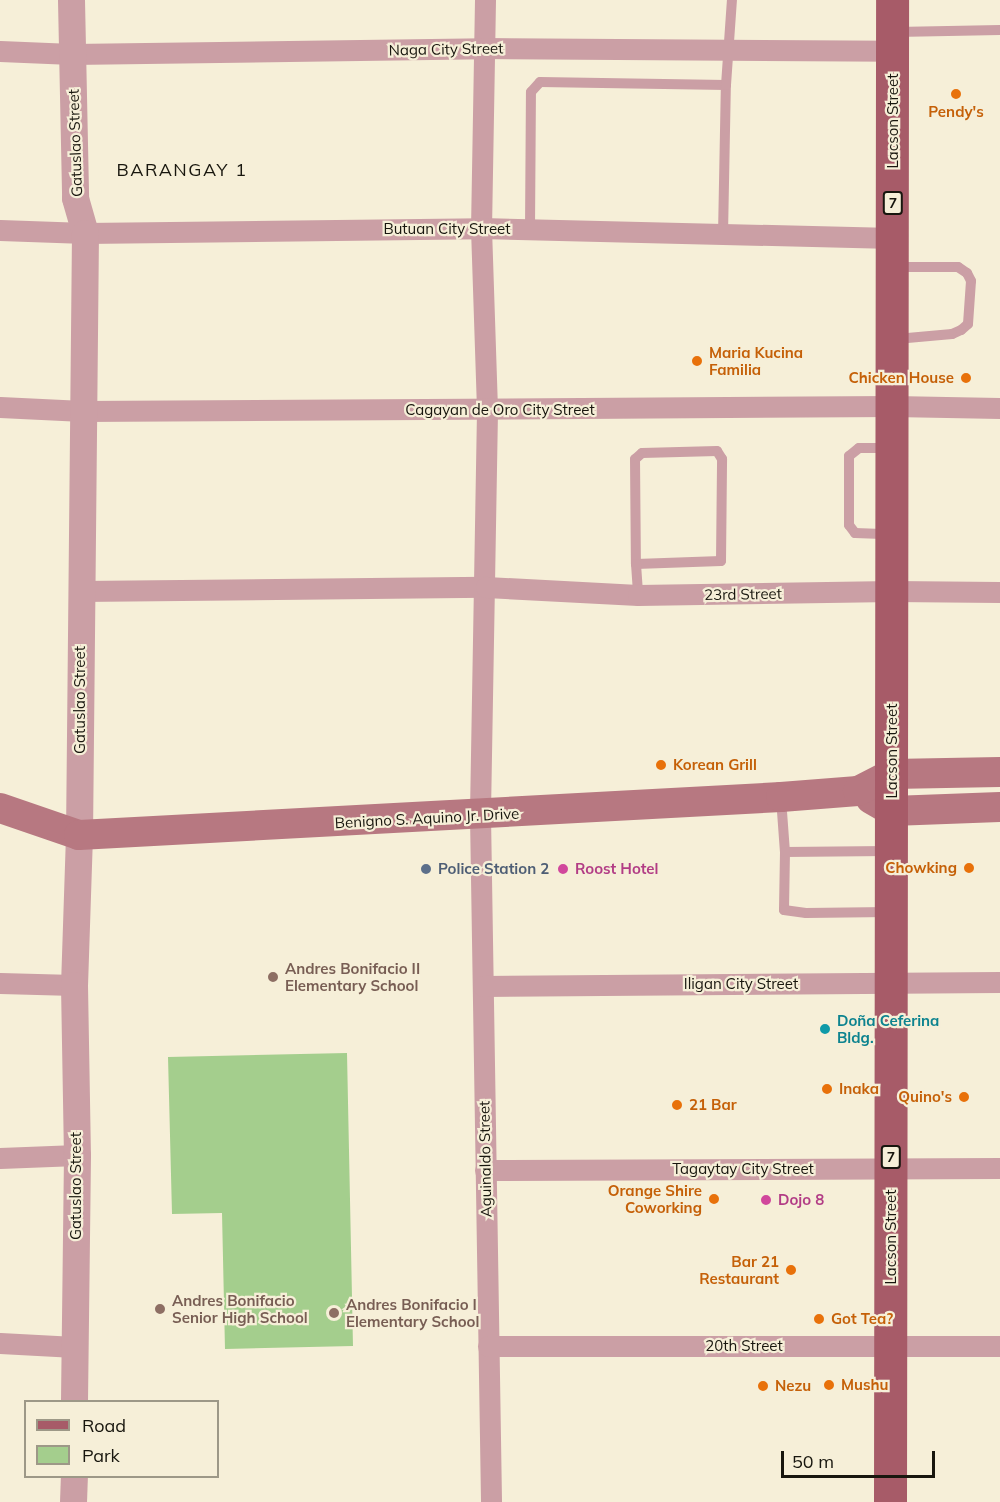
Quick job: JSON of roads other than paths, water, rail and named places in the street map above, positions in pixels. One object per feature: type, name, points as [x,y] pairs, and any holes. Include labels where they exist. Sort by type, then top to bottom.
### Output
[{"type":"main road","name":"Lacson Street","points":[[890,1502],[894,339],[892,0]]},
{"type":"main road","name":"Benigno S. Aquino Jr. Drive","points":[[0,808],[79,835],[781,797],[858,791],[892,774],[1000,772]]},
{"type":"main road","points":[[858,791],[892,811],[1000,807]]},
{"type":"street","name":"Gatuslao Street","points":[[71,0],[75,198],[85,233],[79,835],[74,986],[77,1155],[74,1400]]},
{"type":"street","name":"Aguinaldo Street","points":[[485,0],[481,228],[487,411],[486,587],[480,815],[491,1502]]},
{"type":"street","name":"Naga City Street","points":[[0,51],[72,54],[484,48],[729,51],[892,42]]},
{"type":"street","name":"Butuan City Street","points":[[0,230],[85,233],[530,229],[723,235],[893,252]]},
{"type":"street","name":"Cagayan de Oro City Street","points":[[0,407],[82,411],[487,411],[893,406],[1000,408]]},
{"type":"street","name":"23rd Street","points":[[81,591],[486,587],[638,595],[892,591],[1000,592]]},
{"type":"street","name":"Iligan City Street","points":[[483,986],[1000,982]]},
{"type":"street","points":[[0,983],[74,986]]},
{"type":"street","points":[[0,1158],[77,1155]]},
{"type":"street","name":"Tagaytay City Street","points":[[485,1170],[1000,1168]]},
{"type":"street","points":[[0,1343],[75,1347]]},
{"type":"street","name":"20th Street","points":[[488,1346],[1000,1346]]},
{"type":"street","points":[[73,1502],[74,1478]]},
{"type":"lane","points":[[723,235],[726,85],[732,0]]},
{"type":"lane","points":[[892,42],[1000,30]]},
{"type":"lane","points":[[530,229],[531,92],[540,82],[726,85]]},
{"type":"lane","points":[[893,252],[958,267],[967,273],[971,281],[968,324],[961,330],[951,334],[894,339]]},
{"type":"lane","points":[[893,447],[859,448],[849,456],[850,530],[855,533],[893,535]]},
{"type":"lane","points":[[636,564],[721,561],[722,459],[717,451],[637,456],[636,564],[638,595]]},
{"type":"lane","points":[[781,797],[785,852],[784,909],[806,913],[892,912]]},
{"type":"lane","points":[[785,852],[892,851]]},
{"type":"place","name":"Pendy's","points":[[956,94]]},
{"type":"place","name":"Maria Kucina Familia","points":[[697,361]]},
{"type":"place","name":"Chicken House","points":[[966,378]]},
{"type":"place","name":"Korean Grill","points":[[661,765]]},
{"type":"place","name":"Chowking","points":[[969,868]]},
{"type":"place","name":"Police Station 2","points":[[426,869]]},
{"type":"place","name":"Roost Hotel","points":[[563,869]]},
{"type":"place","name":"Andres Bonifacio II Elementary School","points":[[273,977]]},
{"type":"place","name":"Doña Ceferina Bldg.","points":[[825,1029]]},
{"type":"place","name":"Inaka","points":[[827,1089]]},
{"type":"place","name":"Quino's","points":[[964,1097]]},
{"type":"place","name":"21 Bar","points":[[677,1105]]},
{"type":"place","name":"Orange Shire Coworking","points":[[714,1199]]},
{"type":"place","name":"Dojo 8","points":[[766,1200]]},
{"type":"place","name":"Bar 21 Restaurant","points":[[791,1270]]},
{"type":"place","name":"Andres Bonifacio Senior High School","points":[[160,1309]]},
{"type":"place","name":"Andres Bonifacio I Elementary School","points":[[334,1313]]},
{"type":"place","name":"Got Tea?","points":[[819,1319]]},
{"type":"place","name":"Mushu","points":[[829,1385]]},
{"type":"place","name":"Nezu","points":[[763,1386]]},
{"type":"district","name":"BARANGAY 1","points":[[182,170]]}]
